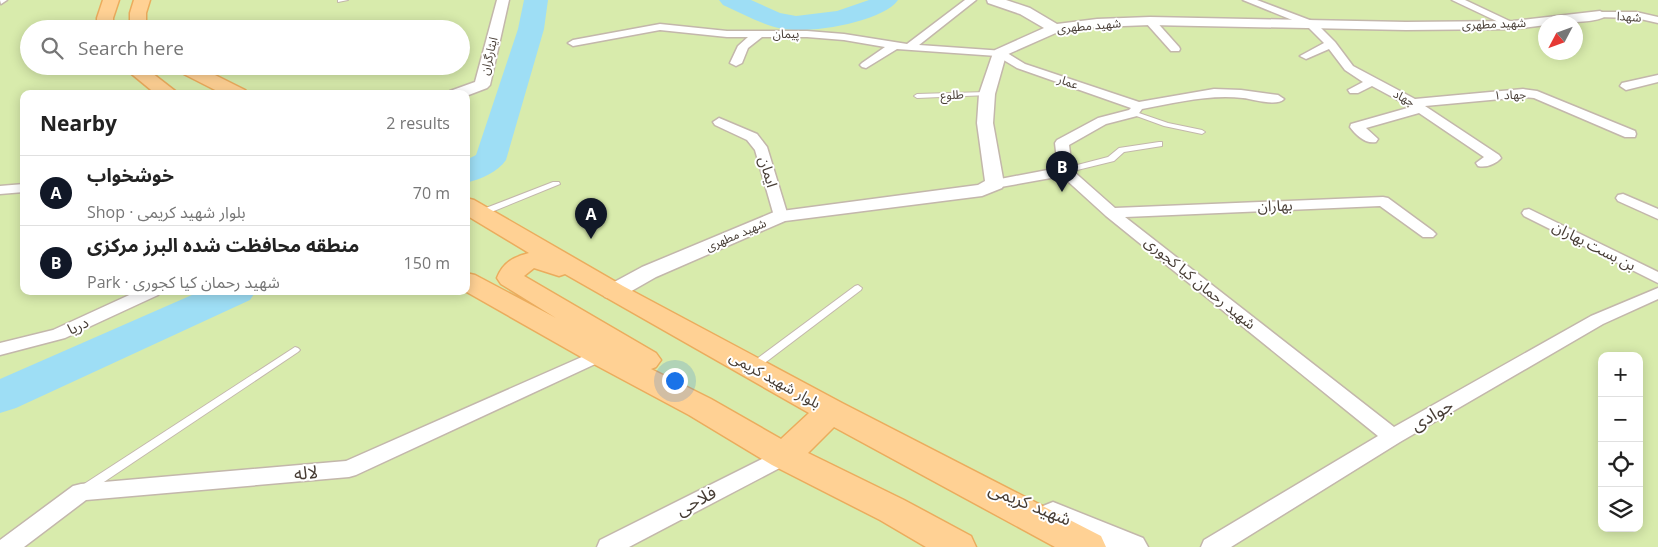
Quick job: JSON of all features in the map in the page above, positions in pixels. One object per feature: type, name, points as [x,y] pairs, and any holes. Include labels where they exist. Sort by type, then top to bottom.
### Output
[{"type":"main road","points":[[105,20],[111,0]]},
{"type":"main road","points":[[138,20],[142,0]]},
{"type":"main road","points":[[143,75],[164,90]]},
{"type":"main road","points":[[200,76],[204,90]]},
{"type":"main road","points":[[200,76],[230,90]]},
{"type":"main road","name":"بلوار شهید کریمی","points":[[473,209],[613,292],[830,411],[1088,547]]},
{"type":"main road","points":[[613,292],[541,260],[519,265],[512,271],[510,278],[652,364],[665,388]]},
{"type":"main road","points":[[470,283],[600,355],[665,388],[784,456],[892,510],[958,547]]},
{"type":"main road","points":[[784,456],[830,411]]},
{"type":"main road","points":[[892,510],[943,547]]},
{"type":"street","name":"ایثارگران","points":[[468,90],[482,85],[502,0]]},
{"type":"street","points":[[909,48],[970,0]]},
{"type":"street","points":[[993,0],[1025,11],[1055,28]]},
{"type":"street","points":[[1248,0],[1311,24]]},
{"type":"street","points":[[1457,0],[1513,25]]},
{"type":"street","name":"شهید مطهری","points":[[1000,53],[1055,28],[1150,22],[1513,25],[1595,10]]},
{"type":"street","name":"شهدا","points":[[1595,10],[1658,20]]},
{"type":"street","points":[[1150,22],[1175,49]]},
{"type":"street","name":"جهاد","points":[[1311,24],[1331,44],[1349,68],[1417,105],[1494,158],[1483,163]]},
{"type":"street","name":"پیمان","points":[[573,43],[660,27],[727,34],[808,34],[844,37],[909,48],[1000,53]]},
{"type":"street","points":[[736,63],[743,46],[758,34]]},
{"type":"street","points":[[1306,56],[1331,44]]},
{"type":"street","points":[[866,65],[894,46]]},
{"type":"street","points":[[1000,53],[987,94],[985,122],[995,184],[1065,171],[1062,144],[1102,121],[1135,110],[1214,93],[1242,94],[1278,99]]},
{"type":"street","name":"عمار","points":[[1000,53],[1021,66],[1135,110]]},
{"type":"street","points":[[1626,86],[1658,78]]},
{"type":"street","points":[[1354,90],[1372,82]]},
{"type":"street","name":"جهاد ۱","points":[[1371,139],[1356,127],[1417,105],[1523,93],[1537,95],[1630,134]]},
{"type":"street","name":"ایمان","points":[[719,122],[752,137],[762,150],[781,216]]},
{"type":"street","name":"شهید رحمان کیا کجوری","points":[[1065,171],[1111,213],[1393,437]]},
{"type":"street","name":"شهید مطهری","points":[[613,292],[649,272],[781,216],[982,190],[995,184]]},
{"type":"street","points":[[0,190],[20,188]]},
{"type":"street","points":[[1623,198],[1658,215]]},
{"type":"street","name":"بهاران","points":[[1111,213],[1383,201],[1428,234]]},
{"type":"street","name":"بن بست بهاران","points":[[1529,213],[1658,278]]},
{"type":"street","name":"جوادی","points":[[1212,547],[1393,437],[1597,320],[1658,293]]},
{"type":"street","name":"دریا","points":[[0,349],[59,334],[143,295]]},
{"type":"street","name":"لاله","points":[[81,492],[350,469],[600,355]]},
{"type":"street","name":"فلاحی","points":[[608,547],[784,456]]},
{"type":"street","name":"شهید کریمی","points":[[927,462],[1133,547]]},
{"type":"street","points":[[7,547],[81,492]]},
{"type":"lane","name":"طلوع","points":[[917,96],[987,94]]},
{"type":"lane","points":[[1135,110],[1166,125],[1202,132]]},
{"type":"lane","points":[[1065,171],[1111,159],[1122,150],[1159,144]]},
{"type":"lane","points":[[473,209],[556,184]]},
{"type":"lane","points":[[752,368],[858,288]]},
{"type":"lane","points":[[81,492],[295,350]]},
{"type":"green space","points":[[0,0],[1658,0],[1658,547],[0,547]]},
{"type":"waterway","points":[[470,171],[490,160],[531,29],[536,0]]},
{"type":"waterway","points":[[731,0],[771,18],[796,23],[809,23],[837,18],[865,10],[886,0]]},
{"type":"waterway","points":[[0,397],[227,295]]},
{"type":"place","name":"منطقه محافظت شده البرز مرکزی","points":[[1062,192]]},
{"type":"place","name":"خوشخواب","points":[[591,239]]}]
